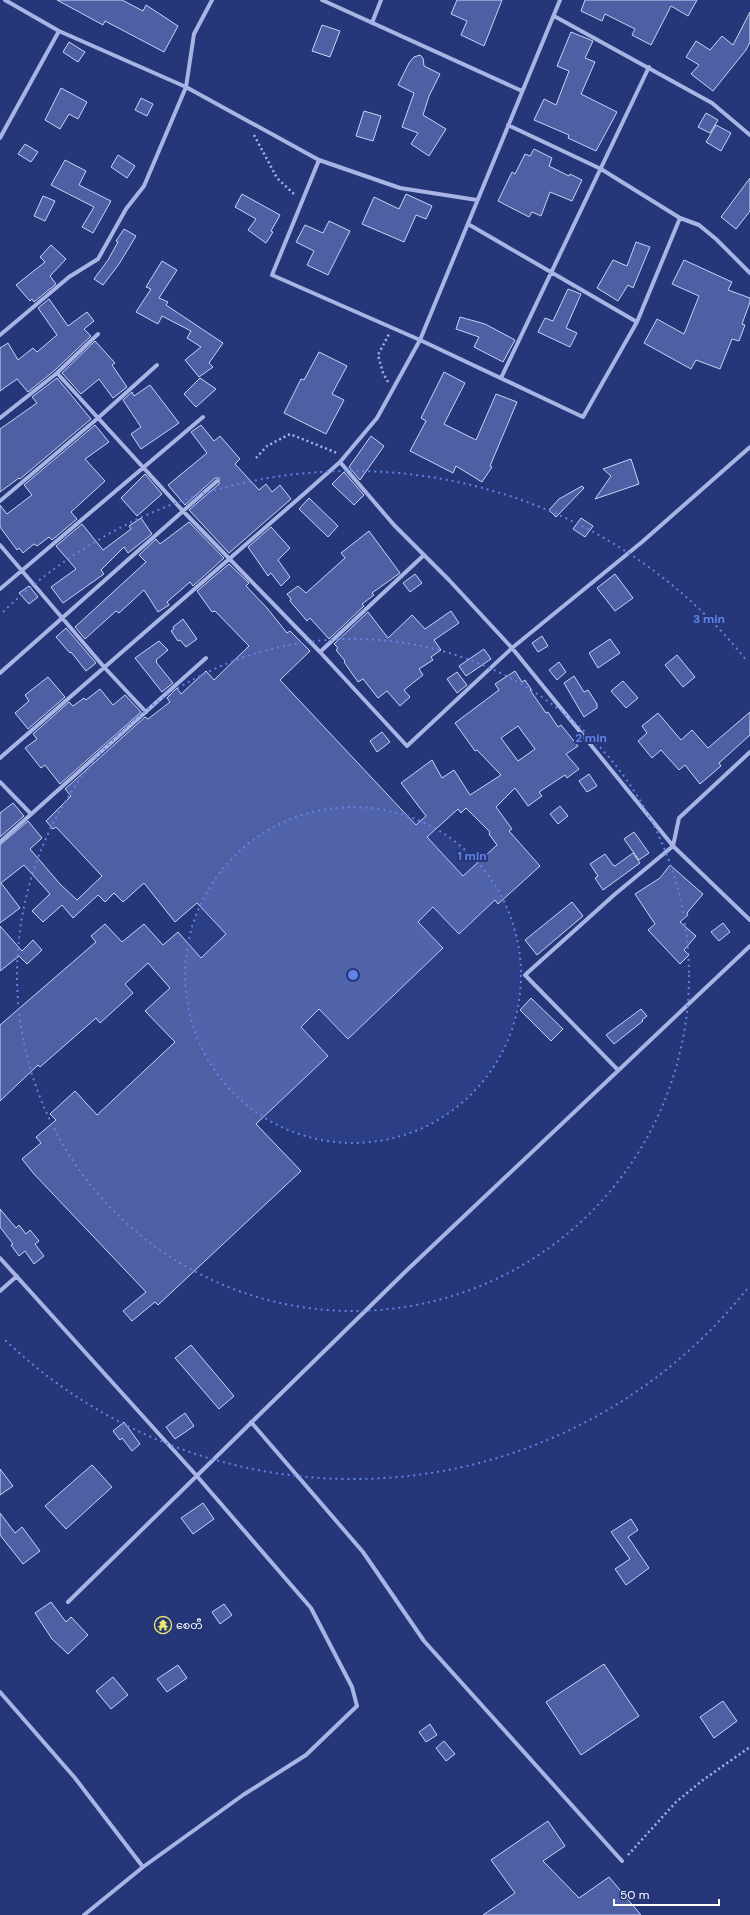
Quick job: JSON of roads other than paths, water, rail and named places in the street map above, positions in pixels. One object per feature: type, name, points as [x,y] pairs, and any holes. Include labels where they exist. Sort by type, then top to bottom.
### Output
[{"type":"street","points":[[4,0],[59,31],[186,86],[319,160],[400,188],[477,200]]},
{"type":"street","points":[[0,335],[69,277],[98,259],[126,209],[144,186],[186,86],[194,34],[212,0]]},
{"type":"street","points":[[322,0],[522,91]]},
{"type":"street","points":[[372,22],[381,0]]},
{"type":"street","points":[[0,758],[340,462],[377,418],[420,340],[560,0]]},
{"type":"street","points":[[554,16],[712,103],[750,135]]},
{"type":"street","points":[[0,138],[59,31]]},
{"type":"street","points":[[501,378],[649,67]]},
{"type":"street","points":[[508,125],[601,169],[680,218],[699,225],[750,273]]},
{"type":"street","points":[[319,160],[272,275],[420,340],[583,417],[637,322],[680,218]]},
{"type":"street","points":[[468,224],[637,322]]},
{"type":"street","points":[[0,418],[56,373],[98,334]]},
{"type":"street","points":[[0,501],[98,418],[157,365]]},
{"type":"street","points":[[56,373],[183,511],[320,652],[407,746],[512,648],[642,542],[750,447]]},
{"type":"street","points":[[0,589],[203,417]]},
{"type":"street","points":[[340,462],[394,525],[512,648],[673,846],[750,920]]},
{"type":"street","points":[[0,673],[217,481]]},
{"type":"street","points":[[0,545],[104,667],[146,712]]},
{"type":"street","points":[[320,652],[424,555]]},
{"type":"street","points":[[0,842],[206,658]]},
{"type":"street","points":[[618,1070],[525,975],[614,895],[673,846],[679,818],[750,752]]},
{"type":"street","points":[[0,782],[30,814]]},
{"type":"street","points":[[68,1602],[410,1267],[750,946]]},
{"type":"street","points":[[0,1258],[196,1475],[311,1608],[352,1687],[357,1706],[306,1755],[243,1795],[143,1867],[84,1915]]},
{"type":"street","points":[[0,1291],[16,1276]]},
{"type":"street","points":[[251,1422],[363,1552],[424,1641],[622,1861]]},
{"type":"street","points":[[0,1692],[75,1778],[143,1867]]},
{"type":"place","name":"စေတီ","points":[[163,1625]]}]
